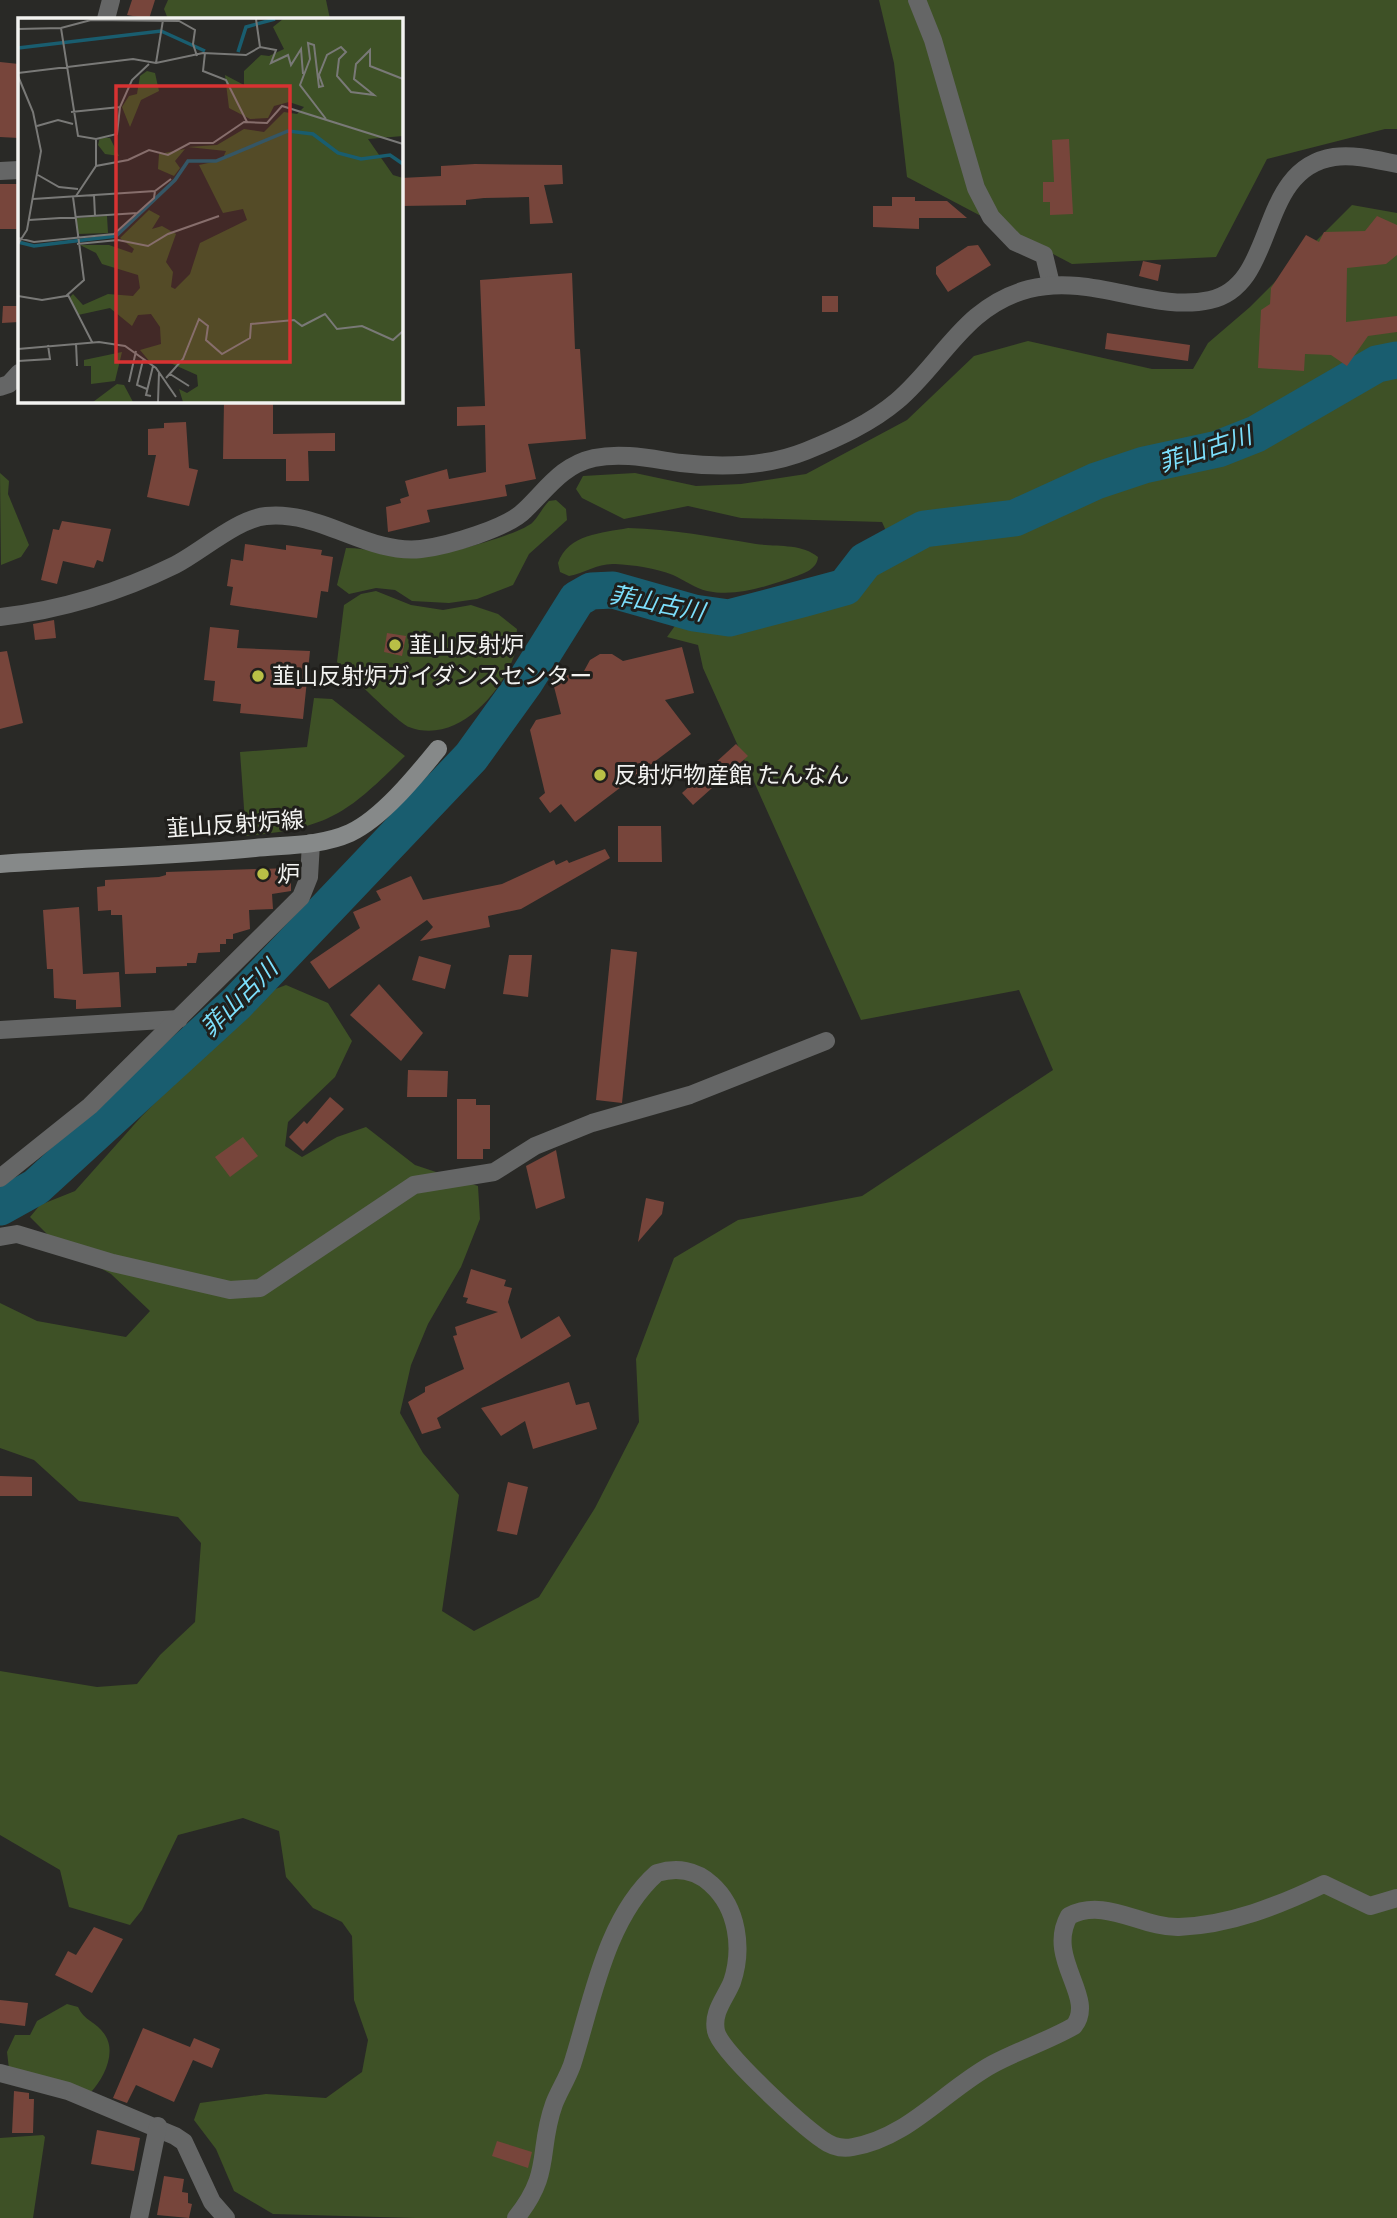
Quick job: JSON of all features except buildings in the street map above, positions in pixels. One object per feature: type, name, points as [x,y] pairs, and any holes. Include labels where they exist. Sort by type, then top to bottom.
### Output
[{"type":"main road","name":"韮山反射炉線","points":[[0,864],[311,843],[351,832],[410,782],[438,749]]},
{"type":"street","points":[[106,18],[111,0]]},
{"type":"street","points":[[917,0],[933,40],[976,188],[991,217],[1015,242],[1044,255],[1051,284]]},
{"type":"street","points":[[0,617],[51,610],[98,597],[177,564],[263,516],[286,515],[378,543],[420,549],[476,534],[508,521],[524,512],[544,488],[565,471],[596,457],[639,456],[716,466],[747,466],[778,460],[864,424],[900,399],[951,340],[1001,299],[1051,284],[1111,288],[1195,303],[1215,299],[1231,290],[1248,270],[1280,198],[1296,173],[1312,163],[1335,156],[1397,164]]},
{"type":"street","points":[[0,171],[18,170]]},
{"type":"street","points":[[0,387],[9,384],[18,374]]},
{"type":"street","points":[[0,1178],[90,1106],[301,897],[309,877],[311,843]]},
{"type":"street","points":[[0,1031],[178,1019]]},
{"type":"street","points":[[0,1237],[17,1234],[113,1263],[230,1290],[260,1288],[414,1185],[494,1171],[535,1146],[592,1124],[690,1095],[826,1041]]},
{"type":"street","points":[[516,2218],[534,2195],[543,2168],[554,2104],[572,2065],[600,1966],[624,1919],[657,1873],[678,1870],[704,1878],[724,1899],[736,1927],[738,1958],[731,1983],[715,2017],[719,2040],[760,2085],[822,2140],[835,2147],[849,2148],[880,2141],[991,2065],[1074,2026],[1079,2020],[1080,2002],[1063,1955],[1061,1940],[1069,1916],[1082,1909],[1101,1909],[1175,1927],[1214,1924],[1288,1901],[1324,1884],[1370,1906],[1397,1898]]},
{"type":"street","points":[[0,2073],[68,2091],[158,2126],[184,2142],[210,2210],[226,2218]]},
{"type":"street","points":[[139,2218],[158,2126]]},
{"type":"green space","points":[[168,0],[326,0],[330,18],[168,18],[164,9]]},
{"type":"green space","points":[[879,0],[1397,0],[1397,129],[1385,129],[1267,159],[1216,257],[1072,264],[907,177],[894,63]]},
{"type":"green space","points":[[1352,205],[1397,213],[1397,2218],[415,2218],[273,2214],[234,2191],[216,2149],[194,2120],[200,2103],[266,2094],[326,2098],[362,2072],[368,2040],[354,2000],[352,1936],[342,1922],[313,1908],[286,1877],[279,1831],[243,1818],[178,1835],[142,1910],[130,1925],[69,1907],[60,1870],[0,1835],[0,1671],[97,1687],[137,1684],[160,1655],[195,1622],[201,1543],[178,1517],[79,1501],[34,1460],[0,1448],[0,1303],[37,1321],[126,1337],[150,1311],[111,1274],[56,1243],[30,1217],[40,1205],[75,1191],[141,1117],[262,994],[286,985],[328,1003],[352,1041],[335,1077],[288,1122],[285,1146],[302,1157],[337,1137],[366,1127],[415,1165],[478,1186],[480,1219],[461,1267],[428,1324],[411,1365],[400,1413],[423,1453],[459,1495],[442,1611],[474,1631],[539,1597],[595,1508],[639,1422],[636,1359],[674,1258],[738,1220],[862,1196],[1053,1070],[1019,990],[861,1020],[703,668],[698,645],[667,637],[677,623],[736,626],[848,597],[896,553],[882,522],[741,518],[688,506],[624,519],[582,498],[576,489],[583,476],[635,473],[696,486],[741,484],[806,474],[907,420],[974,356],[1028,341],[1152,369],[1193,369],[1208,343],[1250,307]]},
{"type":"green space","points":[[0,473],[9,481],[8,494],[29,545],[21,557],[1,565]]},
{"type":"green space","points":[[556,500],[566,509],[567,520],[529,554],[513,585],[477,599],[449,603],[412,601],[395,590],[376,588],[349,594],[337,585],[346,548],[410,558],[454,551],[494,540],[525,527],[533,522],[549,501]]},
{"type":"green space","points":[[628,528],[804,549],[818,557],[812,568],[800,575],[760,588],[729,593],[707,591],[673,575],[630,565],[603,565],[569,576],[560,572],[558,563],[563,553],[578,540]]},
{"type":"green space","points":[[376,591],[411,605],[443,610],[471,605],[498,614],[517,629],[515,653],[507,671],[487,701],[474,713],[443,729],[426,731],[409,727],[337,662],[344,605],[361,594]]},
{"type":"green space","points":[[314,698],[332,699],[405,756],[367,792],[335,815],[298,828],[246,836],[240,752],[307,747]]},
{"type":"green space","points":[[67,2004],[78,2007],[83,2015],[102,2031],[108,2042],[110,2050],[107,2065],[91,2092],[9,2069],[7,2052],[15,2035],[30,2035],[37,2021]]},
{"type":"green space","points":[[45,2137],[33,2218],[0,2218],[0,2138]]},
{"type":"waterway","name":"菲山古川","points":[[0,1207],[36,1187],[237,1003],[471,757],[525,682],[577,599],[591,591],[613,590],[694,613],[729,618],[845,587],[865,561],[924,529],[1015,518],[1096,481],[1144,465],[1218,449],[1256,434],[1377,364],[1397,360]]},
{"type":"place","name":"韮山反射炉","points":[[395,645]]},
{"type":"place","name":"韮山反射炉ガイダンスセンター","points":[[258,676]]},
{"type":"place","name":"反射炉物産館 たんなん","points":[[600,775]]},
{"type":"place","name":"炉","points":[[263,874]]}]
